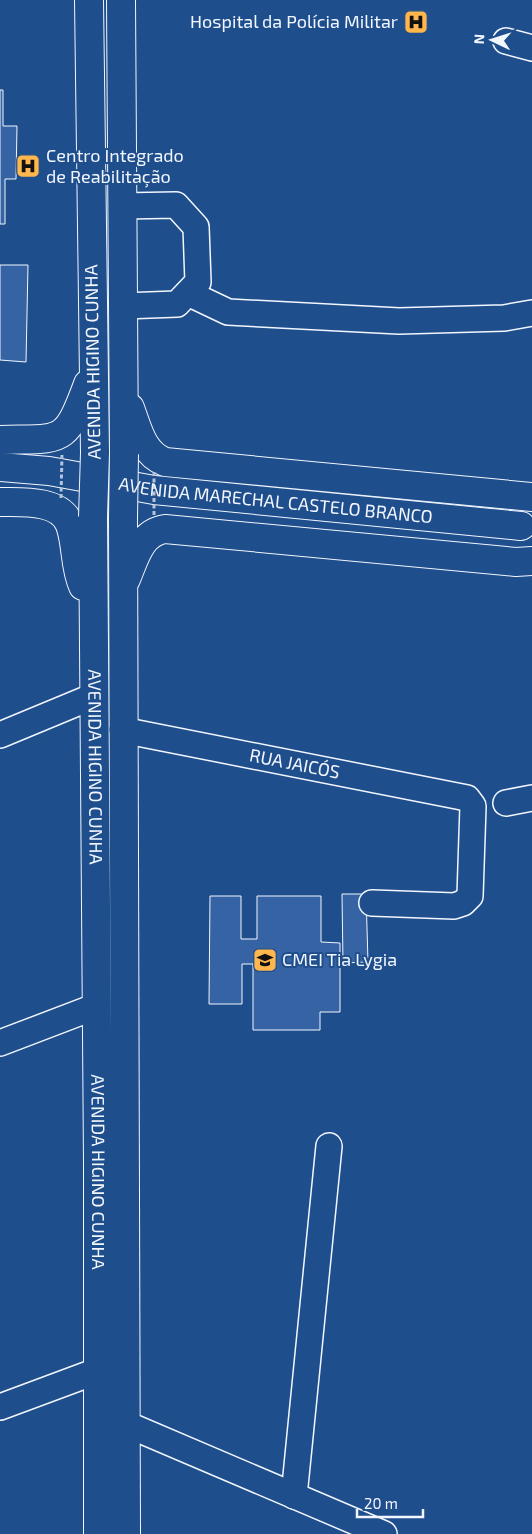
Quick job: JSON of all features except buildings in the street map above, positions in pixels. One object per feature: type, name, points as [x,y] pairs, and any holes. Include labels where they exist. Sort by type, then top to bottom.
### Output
[{"type":"main road","name":"AVENIDA HIGINO CUNHA","points":[[89,0],[95,453],[93,610],[97,1006],[98,1534]]},
{"type":"main road","name":"AVENIDA HIGINO CUNHA","points":[[121,0],[124,392],[122,730],[126,1534]]},
{"type":"main road","points":[[0,440],[48,438],[66,431],[75,420],[93,368]]},
{"type":"main road","points":[[124,392],[144,446],[150,453],[165,462],[532,496]]},
{"type":"main road","name":"AVENIDA MARECHAL CASTELO BRANCO","points":[[0,467],[49,472],[154,490],[528,527]]},
{"type":"main road","points":[[0,502],[44,505],[57,510],[67,518],[70,524],[78,575],[93,610]]},
{"type":"main road","points":[[122,587],[145,536],[154,531],[165,529],[516,562],[532,561]]},
{"type":"street","points":[[506,41],[532,48]]},
{"type":"street","points":[[122,206],[176,205],[196,226],[198,282],[177,304],[123,306]]},
{"type":"street","points":[[188,293],[228,312],[399,321],[504,318],[532,313]]},
{"type":"street","points":[[0,735],[94,696]]},
{"type":"street","name":"RUA JAICÓS","points":[[122,730],[467,798],[473,806],[470,896],[463,903],[454,906],[372,903]]},
{"type":"street","points":[[506,802],[532,798]]},
{"type":"street","points":[[0,1043],[97,1006]]},
{"type":"street","points":[[294,1496],[329,1146]]},
{"type":"street","points":[[0,1407],[97,1371]]},
{"type":"street","points":[[126,1424],[384,1534]]},
{"type":"path","points":[[61,498],[62,453]]},
{"type":"path","points":[[154,471],[154,515]]},
{"type":"place","name":"Hospital da Polícia Militar","points":[[416,22]]},
{"type":"place","name":"Centro Integrado de Reabilitação","points":[[28,166]]},
{"type":"place","name":"CMEI Tia Lygia","points":[[265,960]]}]
